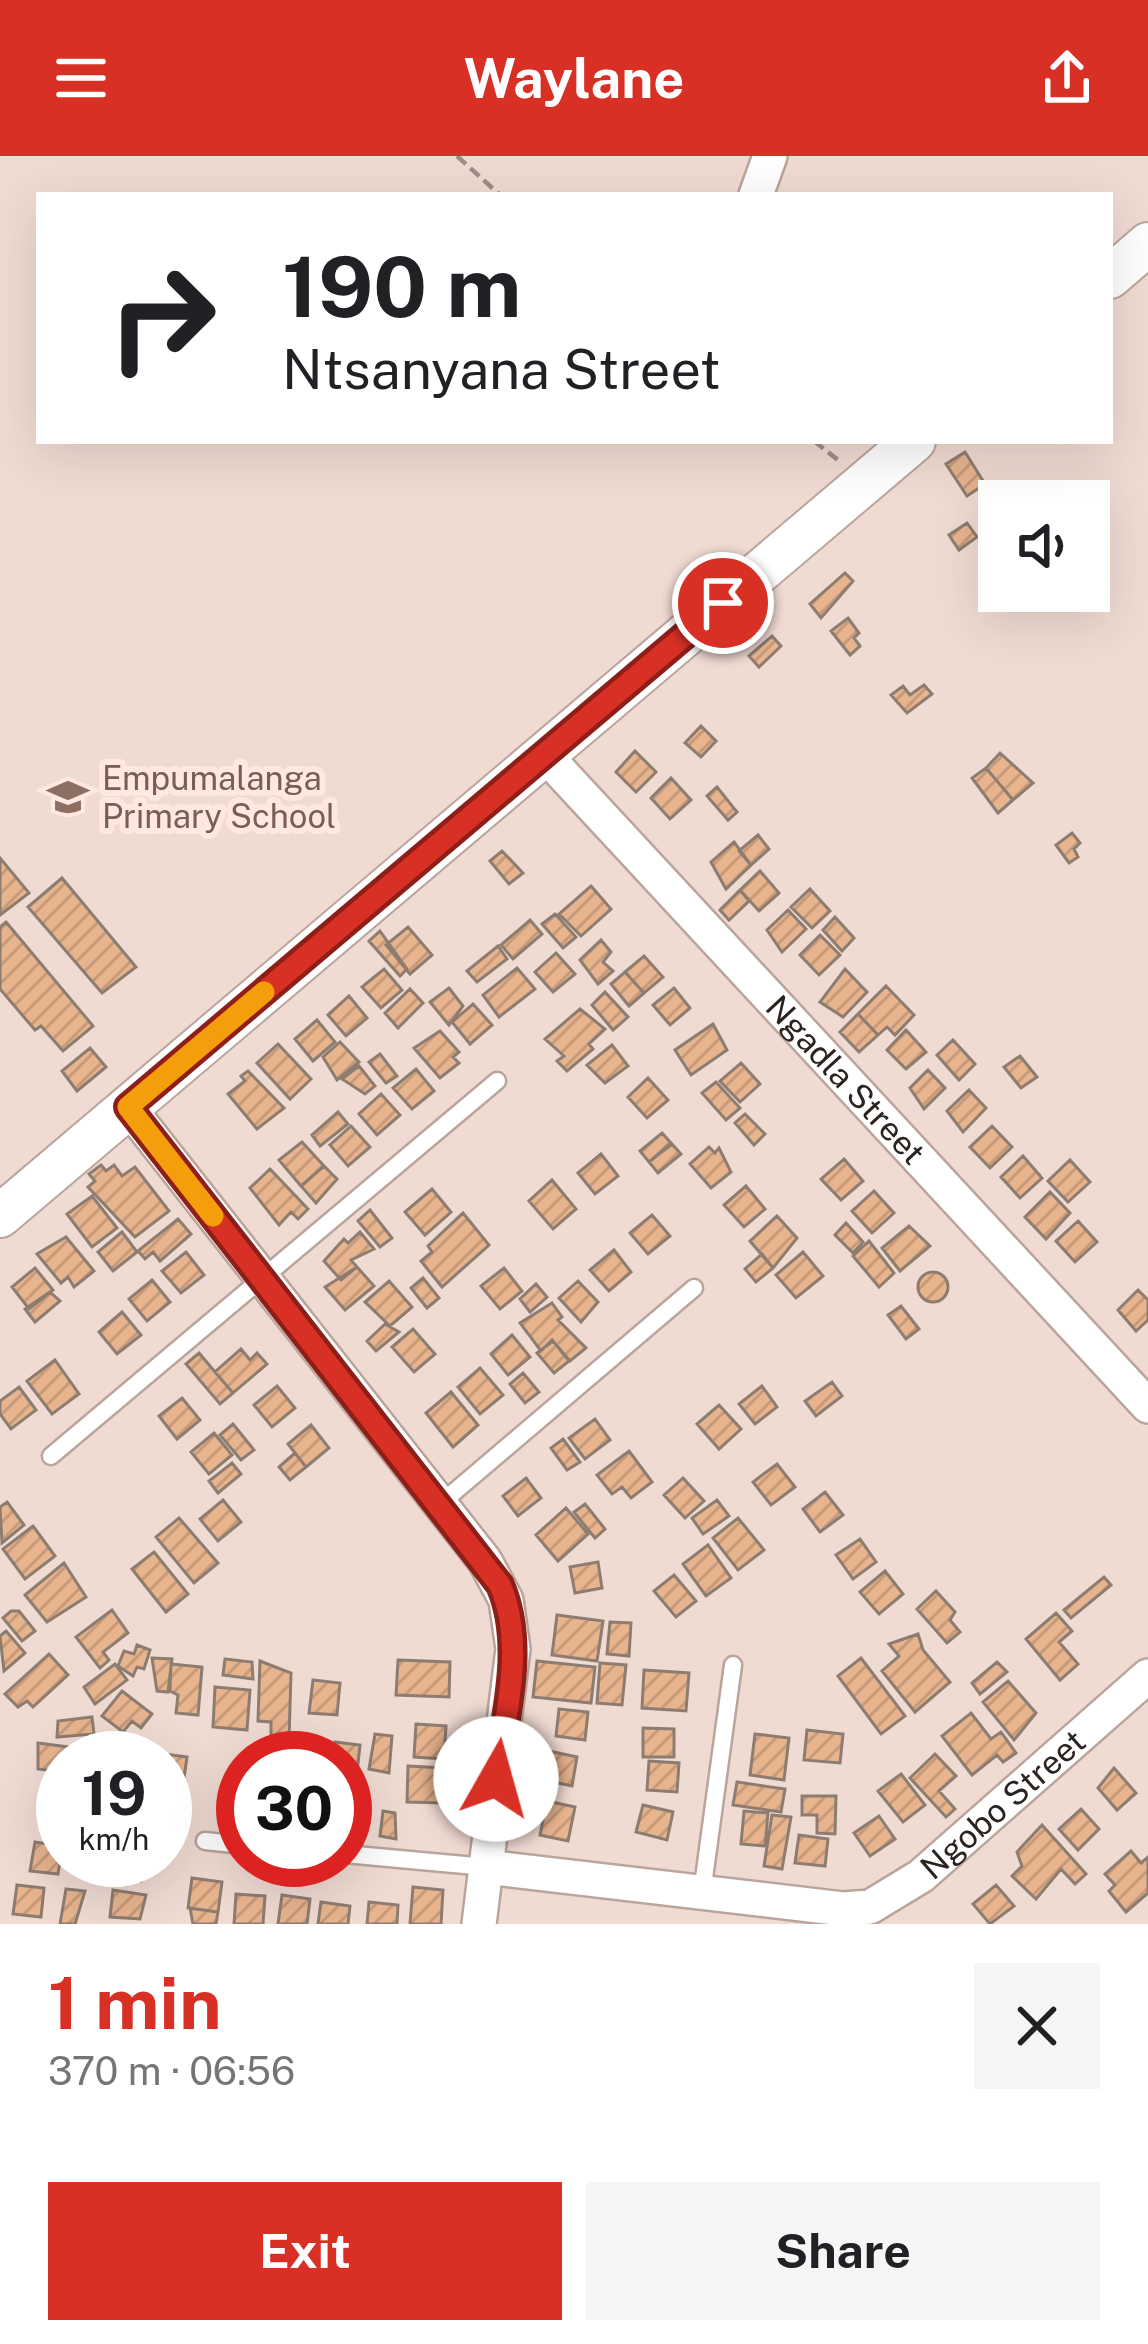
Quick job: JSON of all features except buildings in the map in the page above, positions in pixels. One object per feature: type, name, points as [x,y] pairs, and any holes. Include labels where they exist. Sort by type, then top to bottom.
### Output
[{"type":"street","points":[[758,192],[770,156]]},
{"type":"street","points":[[0,1216],[910,444]]},
{"type":"street","name":"Ngadla Street","points":[[544,754],[1148,1406]]},
{"type":"street","points":[[128,1107],[500,1585],[513,1625],[479,1924]]},
{"type":"street","name":"Ngobo Street","points":[[486,1867],[843,1910],[870,1906],[895,1895],[1148,1676]]},
{"type":"lane","points":[[50,1456],[497,1081]]},
{"type":"lane","points":[[440,1504],[694,1288]]},
{"type":"lane","points":[[702,1893],[734,1665]]},
{"type":"lane","points":[[205,1841],[216,1842]]},
{"type":"lane","points":[[372,1856],[486,1867]]},
{"type":"path","points":[[458,156],[497,192]]},
{"type":"slow traffic","points":[[213,1216],[128,1107],[264,992]]},
{"type":"place","name":"Empumalanga Primary School","points":[[68,797]]},
{"type":"route","points":[[496,1779],[513,1649],[513,1625],[500,1585],[128,1107],[723,603]]}]
